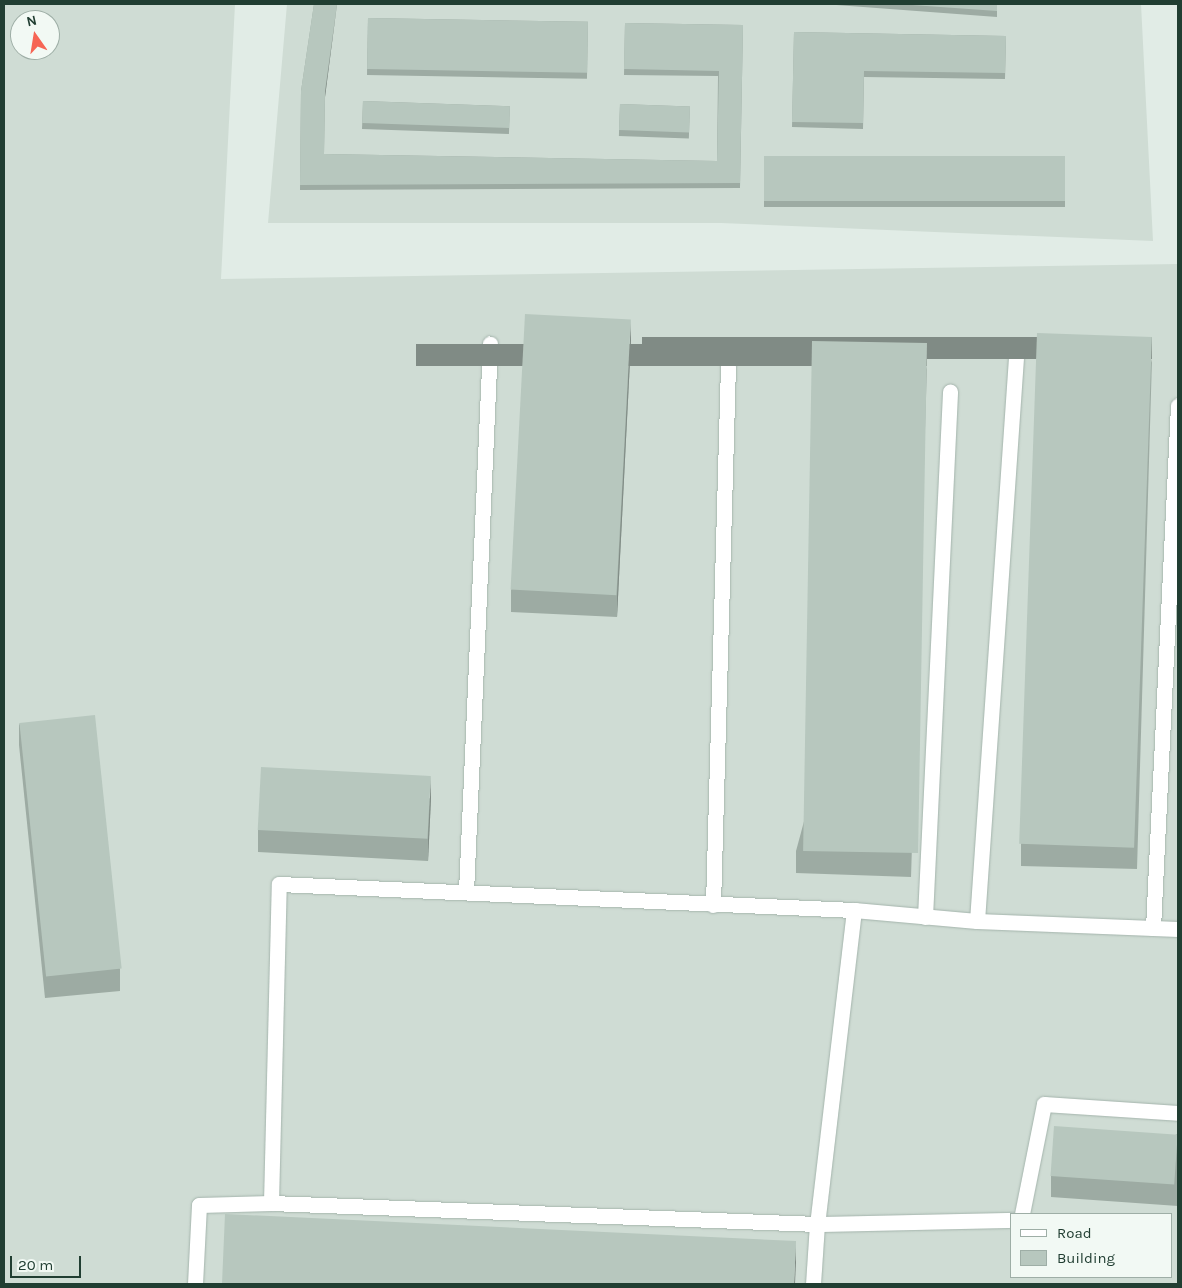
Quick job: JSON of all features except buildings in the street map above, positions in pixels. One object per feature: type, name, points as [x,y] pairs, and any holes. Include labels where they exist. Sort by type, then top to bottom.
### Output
[{"type":"lane","points":[[466,892],[490,344]]},
{"type":"lane","points":[[977,921],[1016,357]]},
{"type":"lane","points":[[713,905],[728,366]]},
{"type":"lane","points":[[925,917],[950,392]]},
{"type":"lane","points":[[1153,928],[1178,406]]},
{"type":"lane","points":[[271,1203],[279,884],[854,910],[977,921],[1178,929]]},
{"type":"lane","points":[[813,1284],[817,1224],[854,910]]},
{"type":"lane","points":[[1022,1213],[1044,1104],[1178,1113]]},
{"type":"lane","points":[[195,1284],[199,1205],[271,1203],[817,1224],[1010,1220]]},
{"type":"shaded area","points":[[4,4],[235,4],[221,279],[1178,264],[1178,1284],[4,1284]]},
{"type":"shaded area","points":[[287,4],[1141,4],[1153,241],[721,223],[268,223]]}]
